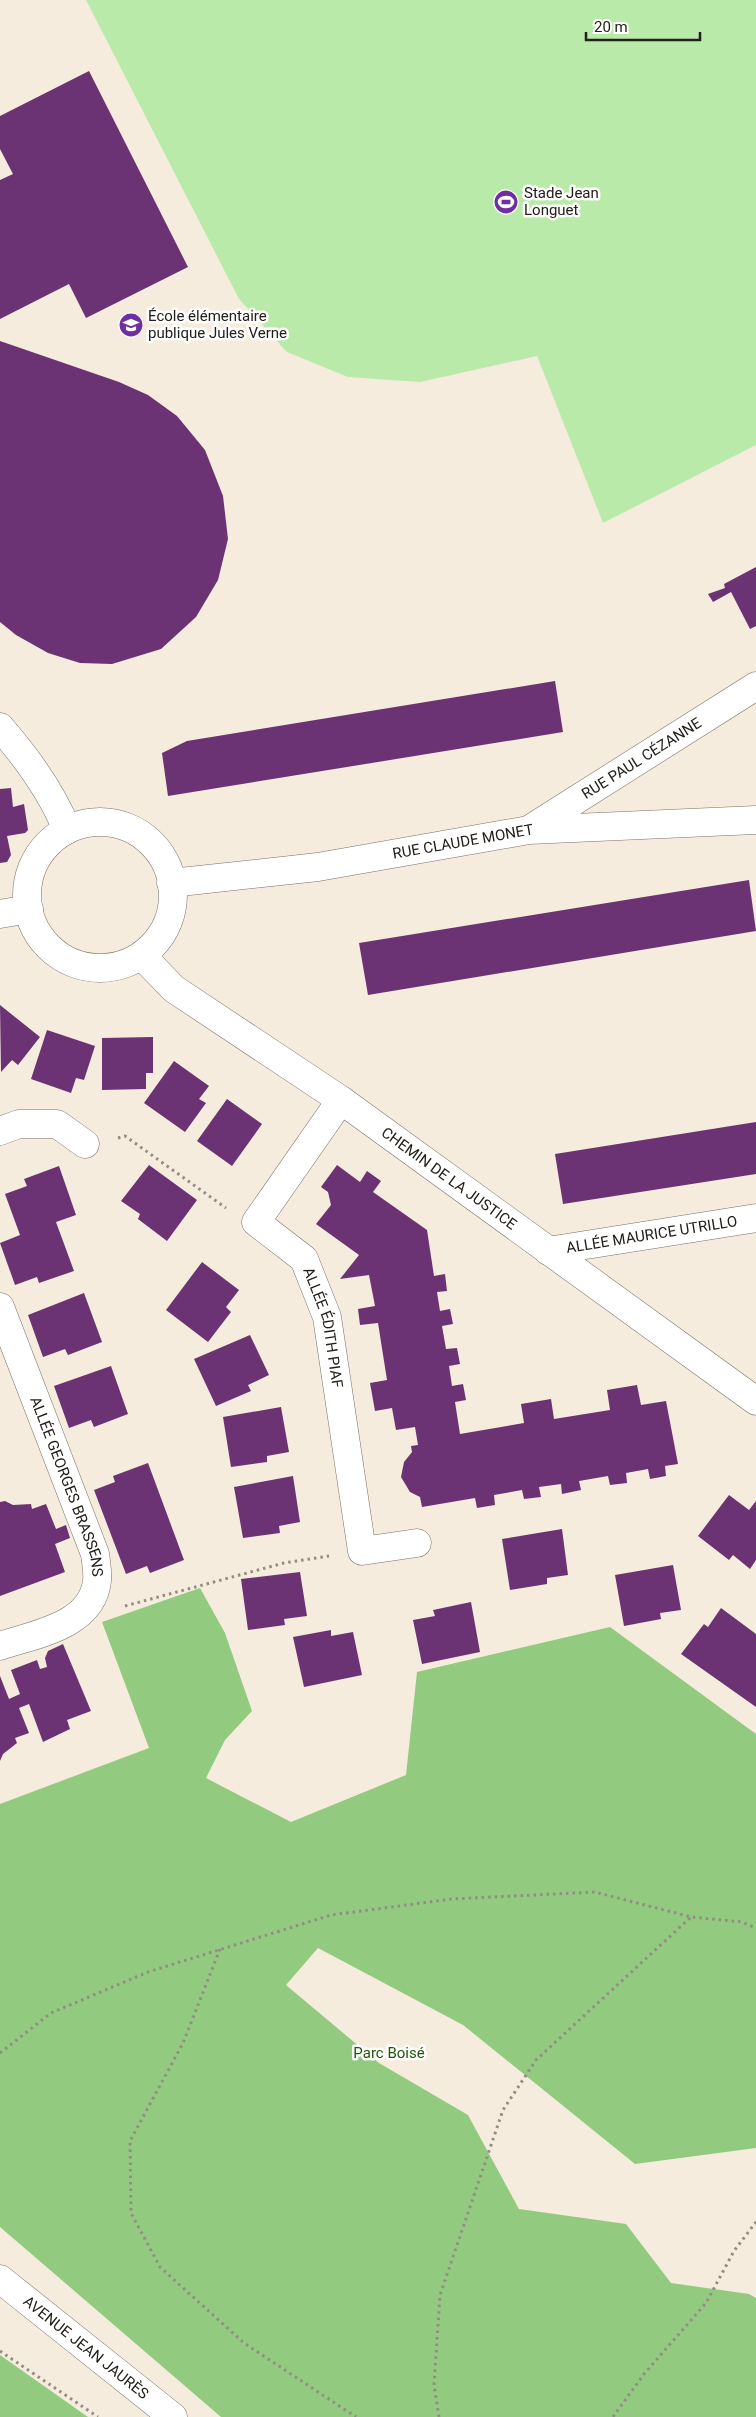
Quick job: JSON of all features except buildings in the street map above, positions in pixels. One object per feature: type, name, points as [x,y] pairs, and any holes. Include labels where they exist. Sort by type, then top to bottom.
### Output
[{"type":"street","name":"RUE PAUL CÉZANNE","points":[[528,830],[756,686]]},
{"type":"street","points":[[0,726],[22,752],[58,808],[66,830]]},
{"type":"street","name":"RUE CLAUDE MONET","points":[[171,883],[318,867],[528,830],[756,820]]},
{"type":"street","points":[[95,823],[110,823],[131,829],[150,841],[164,858],[171,883],[174,898],[170,918],[162,935],[142,956],[109,968],[88,967],[67,960],[49,947],[36,930],[29,909],[28,890],[31,872],[39,855],[51,841],[66,830],[95,823]]},
{"type":"street","points":[[0,914],[29,909]]},
{"type":"street","name":"CHEMIN DE LA JUSTICE","points":[[142,956],[174,989],[341,1100],[756,1401]]},
{"type":"street","points":[[256,1222],[341,1100]]},
{"type":"street","points":[[0,1130],[19,1124],[57,1124],[85,1144]]},
{"type":"street","name":"ALLÉE MAURICE UTRILLO","points":[[548,1251],[756,1218]]},
{"type":"street","name":"ALLÉE ÉDITH PIAF","points":[[256,1222],[304,1258],[327,1317],[362,1551]]},
{"type":"street","name":"ALLÉE GEORGES BRASSENS","points":[[0,1307],[95,1554],[97,1582],[86,1608],[67,1624],[0,1646]]},
{"type":"street","points":[[362,1551],[417,1543]]},
{"type":"street","name":"AVENUE JEAN JAURÈS","points":[[0,2279],[173,2417]]},
{"type":"path","points":[[85,1144],[126,1136],[226,1209],[256,1222]]},
{"type":"path","points":[[121,1607],[284,1562],[362,1551]]},
{"type":"path","points":[[0,2053],[51,2013],[148,1972],[331,1915],[452,1899],[595,1892],[691,1917],[742,1922],[756,1928]]},
{"type":"path","points":[[440,2417],[434,2385],[440,2295],[503,2110],[536,2060],[691,1917]]},
{"type":"path","points":[[220,1949],[183,2044],[130,2141],[131,2213],[160,2267],[244,2343],[356,2417]]},
{"type":"path","points":[[613,2417],[644,2374],[706,2303],[734,2250],[756,2222]]},
{"type":"path","points":[[0,2351],[98,2417]]},
{"type":"green space","points":[[86,0],[756,0],[756,445],[603,523],[537,356],[420,382],[348,377],[287,352],[239,299]]},
{"type":"green space","name":"Parc Boisé","points":[[200,1588],[225,1633],[252,1711],[225,1740],[206,1778],[291,1822],[406,1775],[417,1672],[610,1627],[756,1734],[756,2148],[635,2164],[463,2025],[318,1948],[286,1985],[379,2063],[468,2115],[519,2209],[626,2224],[671,2283],[749,2294],[756,2298],[756,2417],[221,2417],[0,2227],[0,1804],[149,1748],[102,1622]]},
{"type":"green space","points":[[0,2355],[88,2417],[0,2417]]},
{"type":"place","name":"Stade Jean Longuet","points":[[506,202]]},
{"type":"place","name":"École élémentaire publique Jules Verne","points":[[131,325]]}]
